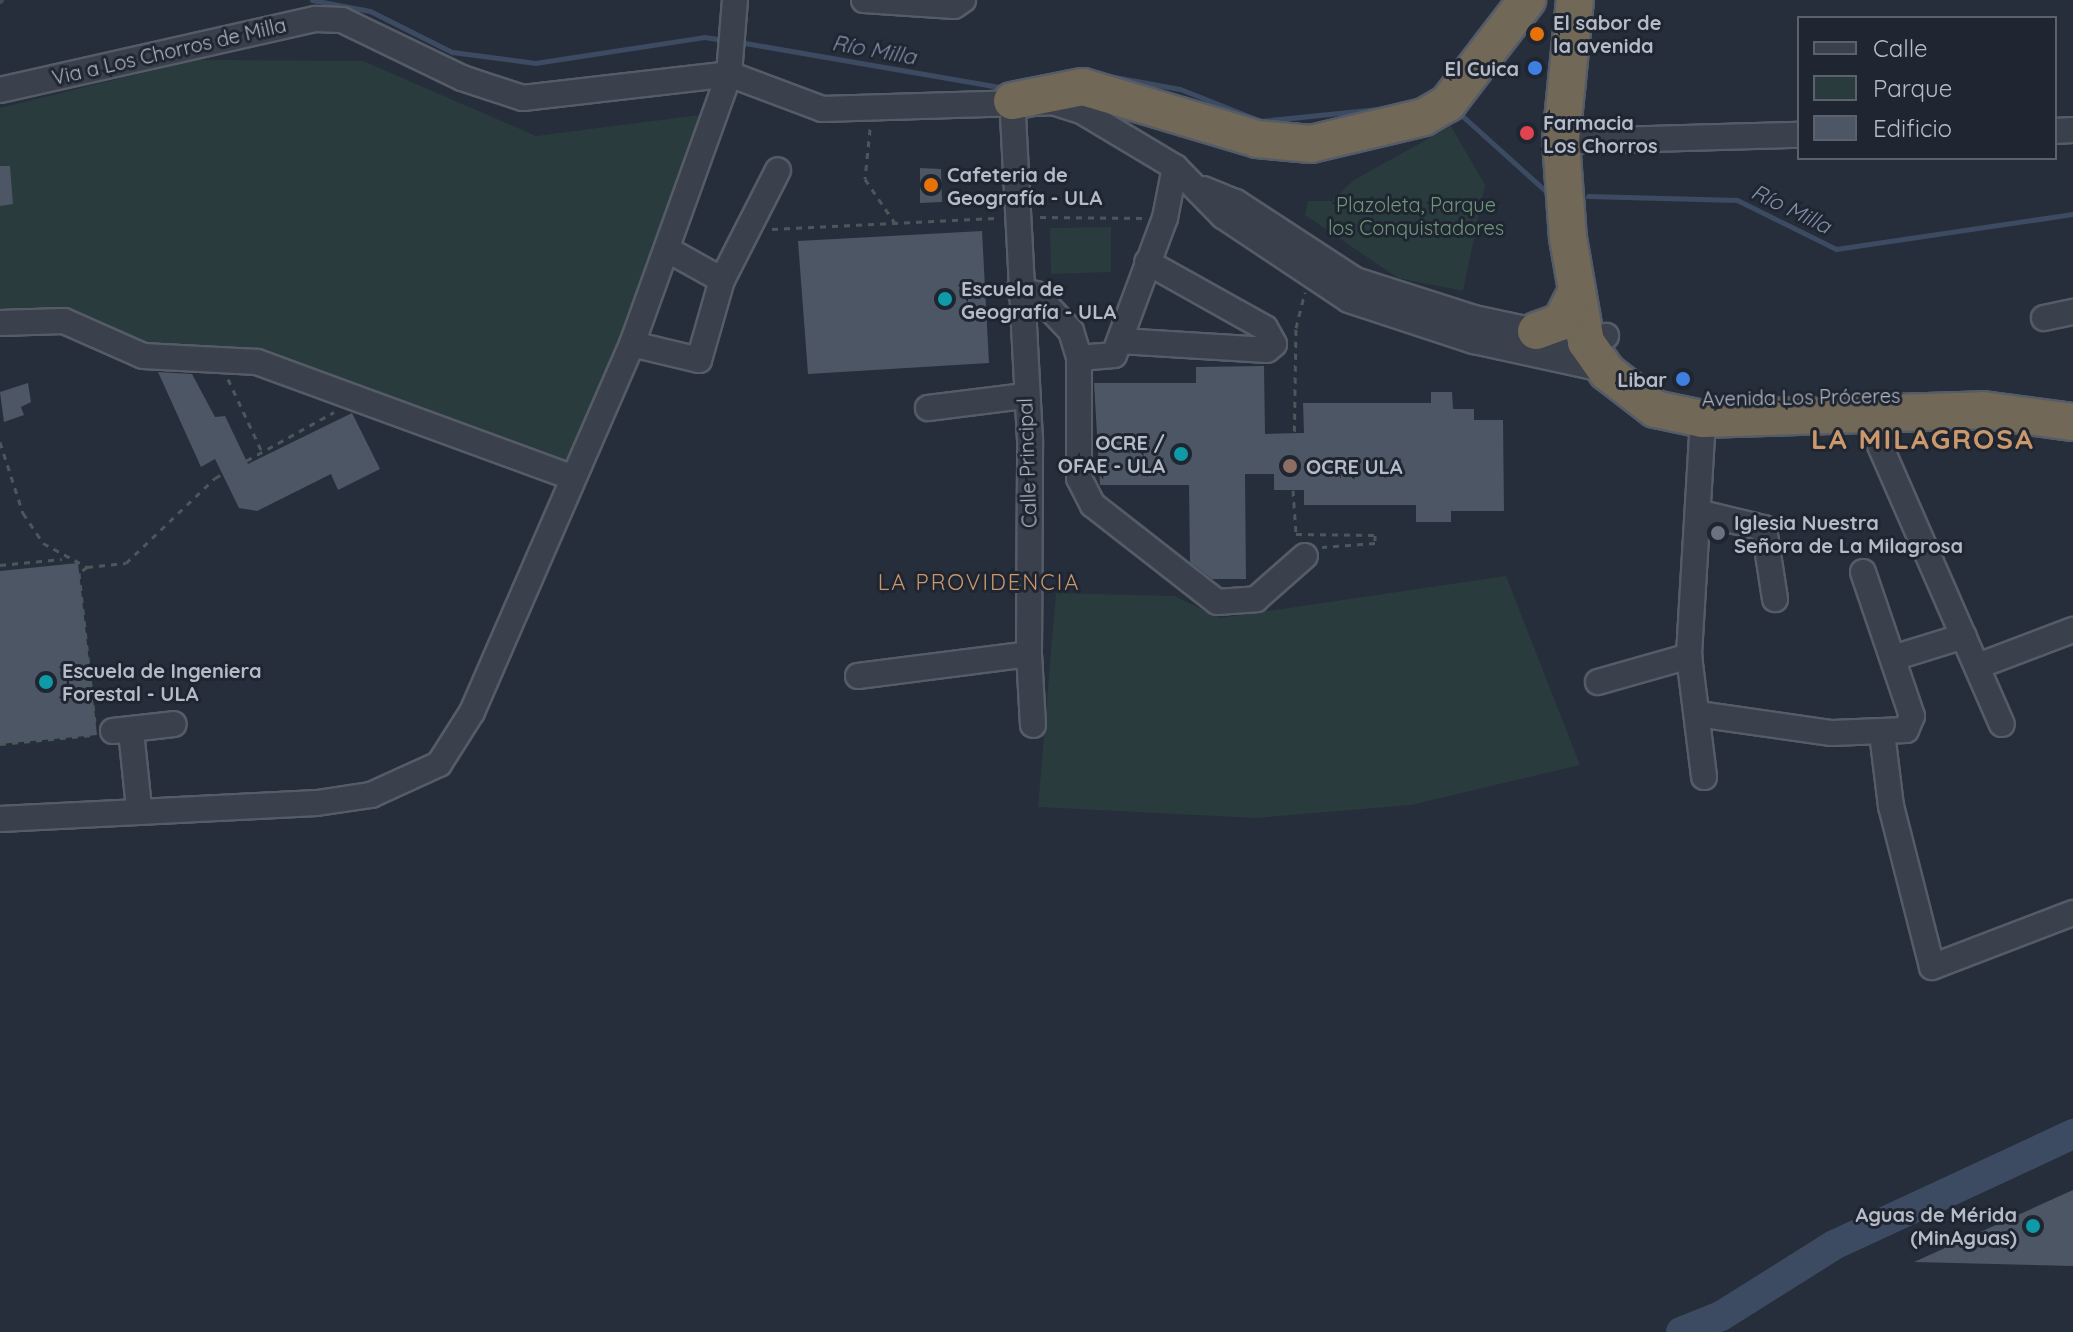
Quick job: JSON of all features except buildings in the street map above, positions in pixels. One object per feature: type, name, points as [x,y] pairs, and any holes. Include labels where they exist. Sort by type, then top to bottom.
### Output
[{"type":"highway","points":[[1012,101],[1083,87],[1257,139],[1311,144],[1424,117],[1448,103],[1527,0]]},
{"type":"highway","name":"Avenida Los Próceres","points":[[1575,0],[1561,141],[1574,297],[1617,371],[1655,409],[1703,419],[1868,418],[1983,410],[2073,422]]},
{"type":"highway","name":"Avenida Los Próceres","points":[[1593,0],[1579,141],[1584,238],[1596,339]]},
{"type":"highway","points":[[1536,331],[1561,322],[1574,297]]},
{"type":"highway","name":"Avenida Los Próceres","points":[[1617,371],[1678,398],[1709,402],[1984,392],[2073,402]]},
{"type":"street","points":[[864,0],[954,6],[963,0]]},
{"type":"street","points":[[0,819],[371,795],[439,764],[472,712],[571,477],[632,344],[668,250],[729,63],[733,11]]},
{"type":"street","name":"Via a Los Chorros de Milla","points":[[0,90],[316,19],[342,20],[462,78],[523,98],[729,63],[822,109],[876,112],[1012,101],[1083,112],[1175,167],[1199,188],[1223,216],[1308,277],[1349,300],[1474,341],[1617,371]]},
{"type":"street","name":"Calle Principal","points":[[1012,101],[1025,396],[1033,725]]},
{"type":"street","points":[[1579,141],[1797,135]]},
{"type":"street","points":[[1079,358],[1109,357],[1120,341],[1165,218],[1175,167]]},
{"type":"street","points":[[632,344],[699,360],[722,280],[778,170]]},
{"type":"street","name":"Via a Los Chorros de Milla","points":[[1199,188],[1236,202],[1355,280],[1536,331],[1596,339]]},
{"type":"street","points":[[668,250],[722,280]]},
{"type":"street","points":[[1120,341],[1267,350],[1274,344],[1265,328],[1147,262]]},
{"type":"street","points":[[1019,290],[1036,294],[1057,313],[1079,358],[1079,478],[1093,505],[1217,602],[1256,599],[1305,556]]},
{"type":"street","points":[[2044,318],[2073,312]]},
{"type":"street","points":[[0,323],[64,321],[143,356],[257,362],[571,477]]},
{"type":"street","points":[[928,408],[1025,396]]},
{"type":"street","points":[[1868,418],[2002,724]]},
{"type":"street","points":[[1703,419],[1701,513],[1689,656],[1704,777]]},
{"type":"street","points":[[1701,513],[1764,528],[1775,599]]},
{"type":"street","points":[[1698,714],[1900,734],[1912,716],[1863,572]]},
{"type":"street","points":[[1978,666],[2073,630]]},
{"type":"street","points":[[1893,658],[1964,636]]},
{"type":"street","points":[[858,676],[1029,654]]},
{"type":"street","points":[[1598,682],[1689,656]]},
{"type":"street","points":[[139,809],[122,731],[174,724]]},
{"type":"street","points":[[1882,733],[1891,806],[1932,967],[2073,913]]},
{"type":"path","points":[[876,112],[865,179],[895,223]]},
{"type":"path","points":[[757,230],[1015,217],[1165,218]]},
{"type":"path","points":[[1294,455],[1296,328],[1308,277]]},
{"type":"path","points":[[0,744],[97,735],[79,573],[87,567],[126,563],[215,478],[348,404]]},
{"type":"path","points":[[0,442],[23,513],[62,559]]},
{"type":"path","points":[[1293,490],[1296,534],[1375,535],[1375,543],[1324,546],[1305,556]]},
{"type":"path","points":[[0,565],[78,557],[87,567]]},
{"type":"green space","points":[[195,60],[363,61],[536,136],[700,115],[571,477],[257,362],[143,356],[69,316],[0,323],[0,108]]},
{"type":"green space","name":"Plazoleta, Parque los Conquistadores","points":[[1451,126],[1485,185],[1463,291],[1398,278],[1305,215],[1308,201],[1332,201],[1354,180]]},
{"type":"green space","points":[[1111,227],[1111,272],[1051,274],[1050,228]]},
{"type":"green space","points":[[1506,576],[1580,765],[1411,805],[1256,818],[1038,807],[1056,593],[1174,596],[1220,618]]},
{"type":"waterway","name":"Río Milla","points":[[312,0],[370,11],[452,52],[535,63],[704,37],[725,40]]},
{"type":"waterway","name":"Río Milla","points":[[739,42],[1005,88]]},
{"type":"waterway","name":"Río Milla","points":[[1098,74],[1180,89],[1261,121],[1388,108]]},
{"type":"waterway","name":"Río Milla","points":[[1459,113],[1550,195]]},
{"type":"waterway","name":"Río Milla","points":[[1588,196],[1737,200],[1836,249],[2073,214]]},
{"type":"waterway","points":[[1681,1332],[1721,1316],[1834,1245],[2073,1134]]},
{"type":"place","name":"El sabor de la avenida","points":[[1537,34]]},
{"type":"place","name":"El Cuica","points":[[1535,68]]},
{"type":"place","name":"Farmacia Los Chorros","points":[[1527,133]]},
{"type":"place","name":"Cafeteria de Geografía - ULA","points":[[931,185]]},
{"type":"place","name":"Escuela de Geografía - ULA","points":[[945,299]]},
{"type":"place","name":"Libar","points":[[1683,379]]},
{"type":"place","name":"OCRE / OFAE - ULA","points":[[1181,454]]},
{"type":"place","name":"OCRE ULA","points":[[1290,466]]},
{"type":"place","name":"Iglesia Nuestra Señora de La Milagrosa","points":[[1718,533]]},
{"type":"place","name":"Escuela de Ingeniera Forestal - ULA","points":[[46,682]]},
{"type":"place","name":"Aguas de Mérida (MinAguas)","points":[[2033,1226]]},
{"type":"district","name":"LA MILAGROSA","points":[[1923,439]]},
{"type":"district","name":"LA PROVIDENCIA","points":[[979,583]]}]
